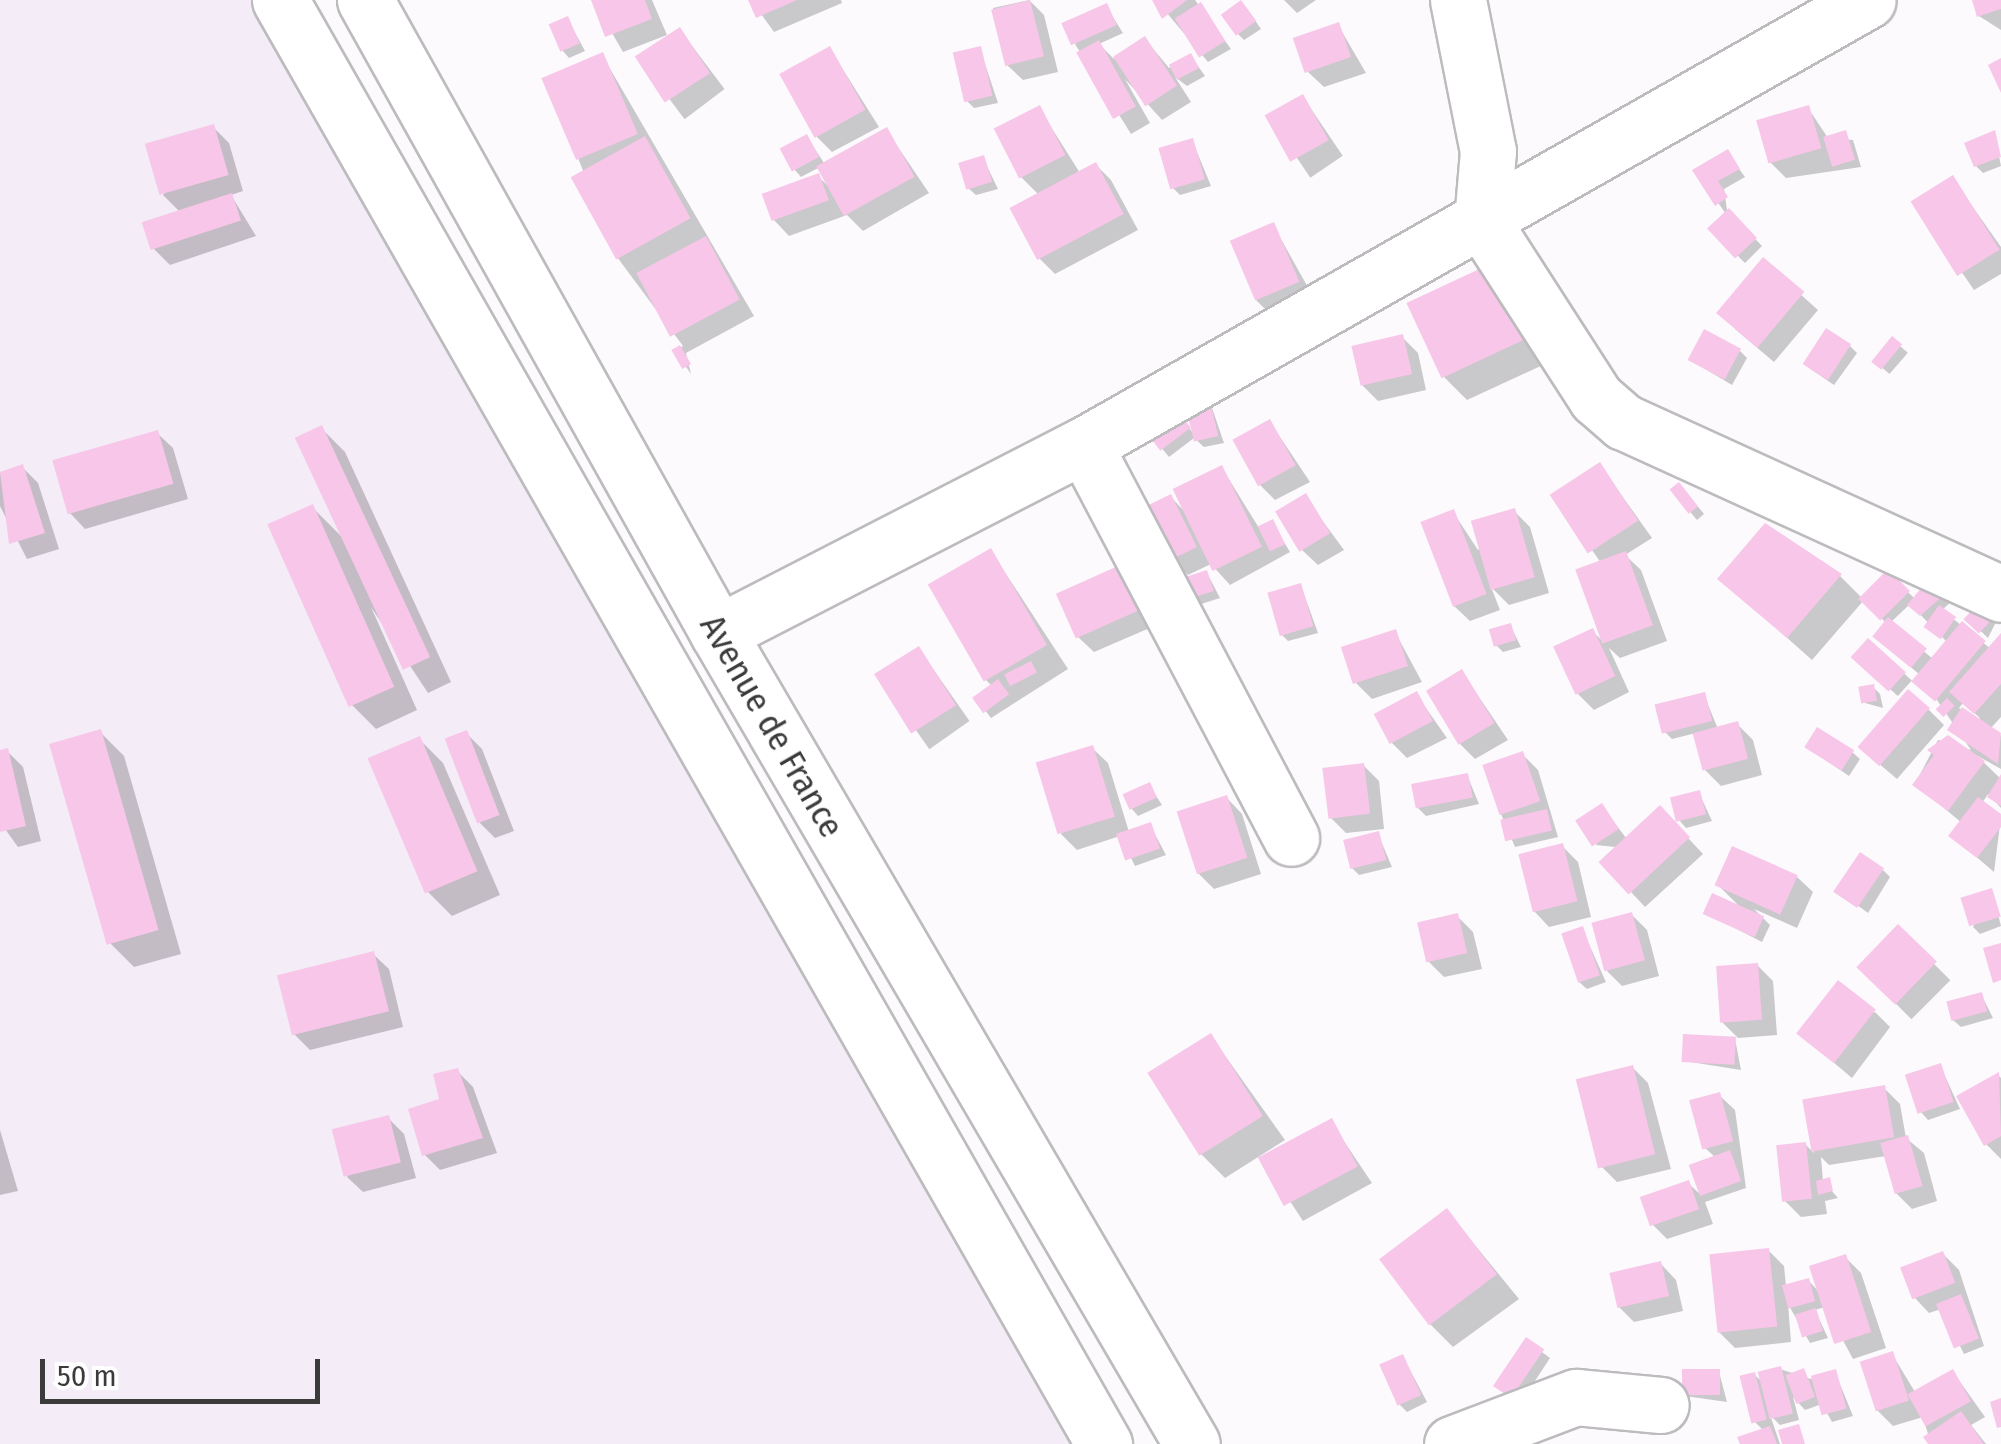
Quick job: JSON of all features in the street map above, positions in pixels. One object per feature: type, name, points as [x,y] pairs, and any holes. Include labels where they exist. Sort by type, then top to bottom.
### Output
[{"type":"street","points":[[280,0],[1104,1444]]},
{"type":"street","name":"Avenue de France","points":[[365,0],[718,633],[1192,1444]]},
{"type":"street","points":[[1458,0],[1488,151],[1482,220],[1576,376],[1624,422],[2001,594]]},
{"type":"street","points":[[718,633],[1084,446],[1868,0]]},
{"type":"street","points":[[1084,446],[1291,838]]},
{"type":"street","points":[[1452,1444],[1576,1398],[1661,1405]]},
{"type":"shaded area","points":[[0,0],[300,0],[1133,1444],[0,1444]]},
{"type":"building","points":[[591,0],[645,0],[652,19],[605,37]]},
{"type":"building","points":[[748,0],[797,0],[756,18]]},
{"type":"building","points":[[1030,0],[1044,56],[1005,66],[991,10]]},
{"type":"building","points":[[1152,0],[1187,0],[1162,19]]},
{"type":"building","points":[[1241,0],[1256,21],[1236,36],[1221,15]]},
{"type":"building","points":[[1972,0],[2001,0],[2001,9],[1977,17]]},
{"type":"building","points":[[1201,2],[1225,41],[1199,57],[1175,18]]},
{"type":"building","points":[[1107,3],[1117,25],[1071,45],[1061,23]]},
{"type":"building","points":[[568,16],[580,44],[560,52],[549,24]]},
{"type":"building","points":[[1339,22],[1351,57],[1305,73],[1293,38]]},
{"type":"building","points":[[680,27],[710,73],[665,103],[635,56]]},
{"type":"building","points":[[1145,36],[1177,85],[1145,106],[1113,57]]},
{"type":"building","points":[[1099,40],[1136,106],[1113,119],[1076,53]]},
{"type":"building","points":[[830,46],[865,110],[815,138],[779,74]]},
{"type":"building","points":[[981,46],[992,96],[964,102],[953,53]]},
{"type":"building","points":[[603,52],[638,134],[576,160],[541,78]]},
{"type":"building","points":[[1191,53],[1199,68],[1177,80],[1169,65]]},
{"type":"building","points":[[2001,58],[2001,93],[1988,65]]},
{"type":"building","points":[[1303,94],[1329,140],[1290,162],[1265,115]]},
{"type":"building","points":[[1040,105],[1065,155],[1019,179],[994,129]]},
{"type":"building","points":[[1809,105],[1821,148],[1769,163],[1756,120]]},
{"type":"building","points":[[214,124],[229,175],[159,195],[145,144]]},
{"type":"building","points":[[887,127],[915,177],[844,216],[816,166]]},
{"type":"building","points":[[1846,130],[1855,160],[1832,167],[1823,137]]},
{"type":"building","points":[[1995,130],[2001,157],[1974,167],[1964,143]]},
{"type":"building","points":[[807,134],[819,157],[792,172],[780,149]]},
{"type":"building","points":[[645,136],[691,218],[616,259],[571,177]]},
{"type":"building","points":[[1193,138],[1205,179],[1170,189],[1158,148]]},
{"type":"building","points":[[1728,149],[1740,169],[1718,181],[1728,197],[1715,206],[1692,170]]},
{"type":"building","points":[[984,155],[992,182],[966,190],[958,163]]},
{"type":"building","points":[[1096,162],[1124,214],[1037,260],[1009,208]]},
{"type":"building","points":[[819,173],[829,200],[772,221],[762,194]]},
{"type":"building","points":[[1953,175],[2000,250],[1957,276],[1911,201]]},
{"type":"building","points":[[232,193],[241,221],[151,250],[142,222]]},
{"type":"building","points":[[1729,208],[1757,238],[1735,258],[1707,228]]},
{"type":"building","points":[[1274,222],[1299,282],[1255,301],[1230,241]]},
{"type":"building","points":[[706,236],[740,300],[670,337],[636,273]]},
{"type":"building","points":[[1763,257],[1804,292],[1757,348],[1716,313]]},
{"type":"building","points":[[1488,265],[1523,340],[1442,378],[1406,303]]},
{"type":"building","points":[[1826,328],[1851,344],[1828,380],[1803,364]]},
{"type":"building","points":[[1704,329],[1741,349],[1725,380],[1688,360]]},
{"type":"building","points":[[1403,334],[1412,374],[1361,386],[1351,346]]},
{"type":"building","points":[[1892,336],[1902,344],[1881,370],[1871,362]]},
{"type":"building","points":[[680,345],[691,364],[682,369],[671,350]]},
{"type":"building","points":[[1209,396],[1218,436],[1194,442],[1185,402]]},
{"type":"building","points":[[1178,411],[1191,428],[1160,451],[1148,434]]},
{"type":"building","points":[[1270,419],[1296,465],[1258,486],[1232,440]]},
{"type":"building","points":[[322,425],[430,657],[403,670],[295,438]]},
{"type":"building","points":[[158,430],[173,484],[68,514],[52,460]]},
{"type":"building","points":[[1600,462],[1638,521],[1588,553],[1550,495]]},
{"type":"building","points":[[23,464],[45,533],[9,544],[0,472]]},
{"type":"building","points":[[1222,465],[1262,547],[1212,571],[1173,489]]},
{"type":"building","points":[[1679,482],[1698,506],[1689,514],[1670,489]]},
{"type":"building","points":[[1306,493],[1330,533],[1299,552],[1275,512]]},
{"type":"building","points":[[1171,494],[1197,547],[1170,560],[1144,507]]},
{"type":"building","points":[[313,504],[394,687],[349,707],[267,524]]},
{"type":"building","points":[[1515,508],[1535,577],[1491,590],[1471,521]]},
{"type":"building","points":[[1454,509],[1487,594],[1453,607],[1420,522]]},
{"type":"building","points":[[1273,519],[1285,544],[1270,552],[1258,526]]},
{"type":"building","points":[[1765,523],[1842,574],[1787,638],[1717,579]]},
{"type":"building","points":[[991,548],[1047,645],[984,681],[928,584]]},
{"type":"building","points":[[1626,551],[1653,625],[1602,644],[1575,569]]},
{"type":"building","points":[[1118,566],[1138,611],[1076,638],[1056,594]]},
{"type":"building","points":[[1938,568],[1956,584],[1920,616],[1907,605]]},
{"type":"building","points":[[1888,569],[1910,591],[1880,621],[1858,599]]},
{"type":"building","points":[[1207,570],[1214,591],[1188,599],[1181,578]]},
{"type":"building","points":[[1301,583],[1313,626],[1280,636],[1267,593]]},
{"type":"building","points":[[1986,595],[2001,610],[1979,633],[1963,619]]},
{"type":"building","points":[[1939,605],[1956,617],[1941,639],[1924,627]]},
{"type":"building","points":[[1888,617],[1927,648],[1911,668],[1872,636]]},
{"type":"building","points":[[1962,621],[1986,641],[1935,701],[1911,682]]},
{"type":"building","points":[[1511,623],[1516,640],[1494,647],[1489,629]]},
{"type":"building","points":[[1593,628],[1615,676],[1576,695],[1553,647]]},
{"type":"building","points":[[1396,629],[1408,666],[1353,684],[1341,647]]},
{"type":"building","points":[[2001,633],[2001,684],[1974,714],[1949,692]]},
{"type":"building","points":[[1868,638],[1906,672],[1889,691],[1851,657]]},
{"type":"building","points":[[919,646],[956,705],[911,733],[874,674]]},
{"type":"building","points":[[1031,661],[1037,673],[1010,686],[1004,675]]},
{"type":"building","points":[[1462,669],[1494,723],[1458,745],[1426,691]]},
{"type":"building","points":[[998,679],[1009,694],[983,713],[972,698]]},
{"type":"building","points":[[1874,684],[1877,701],[1861,704],[1858,687]]},
{"type":"building","points":[[1908,689],[1930,708],[1879,766],[1857,747]]},
{"type":"building","points":[[1417,691],[1433,721],[1390,744],[1374,714]]},
{"type":"building","points":[[1705,692],[1712,721],[1662,734],[1655,705]]},
{"type":"building","points":[[1947,698],[1955,706],[1943,717],[1936,709]]},
{"type":"building","points":[[1962,707],[2001,733],[1998,764],[1947,730]]},
{"type":"building","points":[[1738,721],[1748,759],[1703,771],[1693,733]]},
{"type":"building","points":[[1817,727],[1854,750],[1842,771],[1804,747]]},
{"type":"building","points":[[101,729],[159,930],[107,945],[49,744]]},
{"type":"building","points":[[467,730],[500,815],[477,824],[445,739]]},
{"type":"building","points":[[1948,735],[1985,761],[1948,811],[1912,785],[1934,755],[1927,750]]},
{"type":"building","points":[[420,736],[477,871],[425,894],[368,758]]},
{"type":"building","points":[[1093,745],[1115,817],[1058,834],[1036,763]]},
{"type":"building","points":[[8,748],[26,826],[0,832],[0,750]]},
{"type":"building","points":[[1523,751],[1540,801],[1500,815],[1482,765]]},
{"type":"building","points":[[1364,763],[1370,814],[1329,819],[1322,768]]},
{"type":"building","points":[[1468,773],[1473,798],[1416,809],[1411,784]]},
{"type":"building","points":[[2001,774],[2001,806],[1987,797]]},
{"type":"building","points":[[1150,782],[1157,798],[1130,810],[1123,794]]},
{"type":"building","points":[[1700,790],[1706,814],[1676,822],[1670,797]]},
{"type":"building","points":[[1227,795],[1247,858],[1197,874],[1177,811]]},
{"type":"building","points":[[1978,797],[2001,814],[2001,827],[1977,858],[1948,836]]},
{"type":"building","points":[[1602,803],[1619,829],[1592,846],[1575,820]]},
{"type":"building","points":[[1660,805],[1690,837],[1629,894],[1599,862]]},
{"type":"building","points":[[1547,809],[1552,830],[1505,841],[1500,820]]},
{"type":"building","points":[[1151,822],[1160,848],[1125,861],[1116,834]]},
{"type":"building","points":[[1379,831],[1386,860],[1350,869],[1343,840]]},
{"type":"building","points":[[1563,843],[1578,901],[1533,912],[1518,854]]},
{"type":"building","points":[[1732,846],[1798,875],[1780,915],[1715,885]]},
{"type":"building","points":[[1860,852],[1884,868],[1857,908],[1833,892]]},
{"type":"building","points":[[1992,888],[2001,917],[1969,926],[1960,898]]},
{"type":"building","points":[[1712,893],[1764,916],[1755,937],[1703,914]]},
{"type":"building","points":[[1632,912],[1645,960],[1604,971],[1591,923]]},
{"type":"building","points":[[1458,913],[1467,953],[1426,962],[1417,922]]},
{"type":"building","points":[[1898,924],[1937,962],[1895,1005],[1856,967]]},
{"type":"building","points":[[1583,926],[1600,975],[1578,983],[1561,933]]},
{"type":"building","points":[[2001,943],[2001,980],[1993,983],[1983,948]]},
{"type":"building","points":[[374,951],[389,1011],[292,1035],[277,975]]},
{"type":"building","points":[[1758,963],[1762,1020],[1720,1023],[1716,966]]},
{"type":"building","points":[[1838,980],[1876,1010],[1834,1063],[1796,1034]]},
{"type":"building","points":[[1982,992],[1987,1011],[1951,1021],[1946,1002]]},
{"type":"building","points":[[1211,1033],[1263,1116],[1199,1156],[1147,1073]]},
{"type":"building","points":[[1683,1034],[1736,1037],[1734,1065],[1682,1062]]},
{"type":"building","points":[[1941,1063],[1954,1102],[1918,1114],[1905,1075]]},
{"type":"building","points":[[1633,1065],[1655,1154],[1598,1169],[1576,1079]]},
{"type":"building","points":[[458,1068],[483,1138],[422,1156],[408,1109],[439,1099],[433,1074]]},
{"type":"building","points":[[1999,1072],[2001,1136],[1984,1146],[1956,1096]]},
{"type":"building","points":[[1885,1085],[1894,1137],[1811,1152],[1802,1100]]},
{"type":"building","points":[[1720,1092],[1733,1141],[1702,1150],[1689,1100]]},
{"type":"building","points":[[389,1115],[401,1163],[344,1177],[332,1129]]},
{"type":"building","points":[[1332,1118],[1358,1167],[1284,1206],[1258,1157]]},
{"type":"building","points":[[1908,1135],[1923,1186],[1895,1194],[1880,1143]]},
{"type":"building","points":[[1806,1142],[1812,1199],[1782,1202],[1776,1145]]},
{"type":"building","points":[[1730,1150],[1741,1181],[1700,1196],[1689,1165]]},
{"type":"building","points":[[1830,1177],[1833,1191],[1818,1195],[1816,1181]]},
{"type":"building","points":[[1689,1180],[1699,1209],[1650,1226],[1640,1197]]},
{"type":"building","points":[[1447,1208],[1497,1274],[1429,1325],[1379,1259]]},
{"type":"building","points":[[1769,1248],[1777,1327],[1718,1333],[1709,1254]]},
{"type":"building","points":[[1943,1251],[1955,1283],[1912,1299],[1900,1267]]},
{"type":"building","points":[[1846,1254],[1871,1332],[1834,1344],[1809,1266]]},
{"type":"building","points":[[1661,1261],[1669,1296],[1617,1308],[1609,1273]]},
{"type":"building","points":[[1809,1278],[1815,1301],[1788,1308],[1782,1285]]},
{"type":"building","points":[[1961,1294],[1979,1339],[1954,1349],[1936,1304]]},
{"type":"building","points":[[1816,1308],[1823,1331],[1802,1337],[1795,1314]]},
{"type":"building","points":[[1526,1337],[1544,1349],[1511,1398],[1493,1386]]},
{"type":"building","points":[[1893,1351],[1909,1400],[1876,1411],[1860,1362]]},
{"type":"building","points":[[1403,1354],[1421,1395],[1398,1406],[1379,1365]]},
{"type":"building","points":[[1781,1366],[1793,1414],[1770,1419],[1758,1372]]},
{"type":"building","points":[[1804,1368],[1815,1397],[1796,1404],[1785,1375]]},
{"type":"building","points":[[1682,1369],[1720,1369],[1720,1395],[1682,1395]]},
{"type":"building","points":[[1836,1369],[1847,1409],[1821,1415],[1811,1376]]},
{"type":"building","points":[[1953,1369],[1971,1401],[1925,1427],[1908,1394]]},
{"type":"building","points":[[1755,1372],[1767,1420],[1751,1423],[1739,1376]]},
{"type":"building","points":[[2001,1398],[2001,1427],[1997,1428],[1990,1402]]},
{"type":"building","points":[[1961,1411],[1984,1444],[1928,1444],[1923,1437]]},
{"type":"building","points":[[1799,1424],[1805,1444],[1782,1444],[1778,1430]]},
{"type":"building","points":[[1770,1426],[1777,1444],[1740,1444],[1737,1437]]}]
